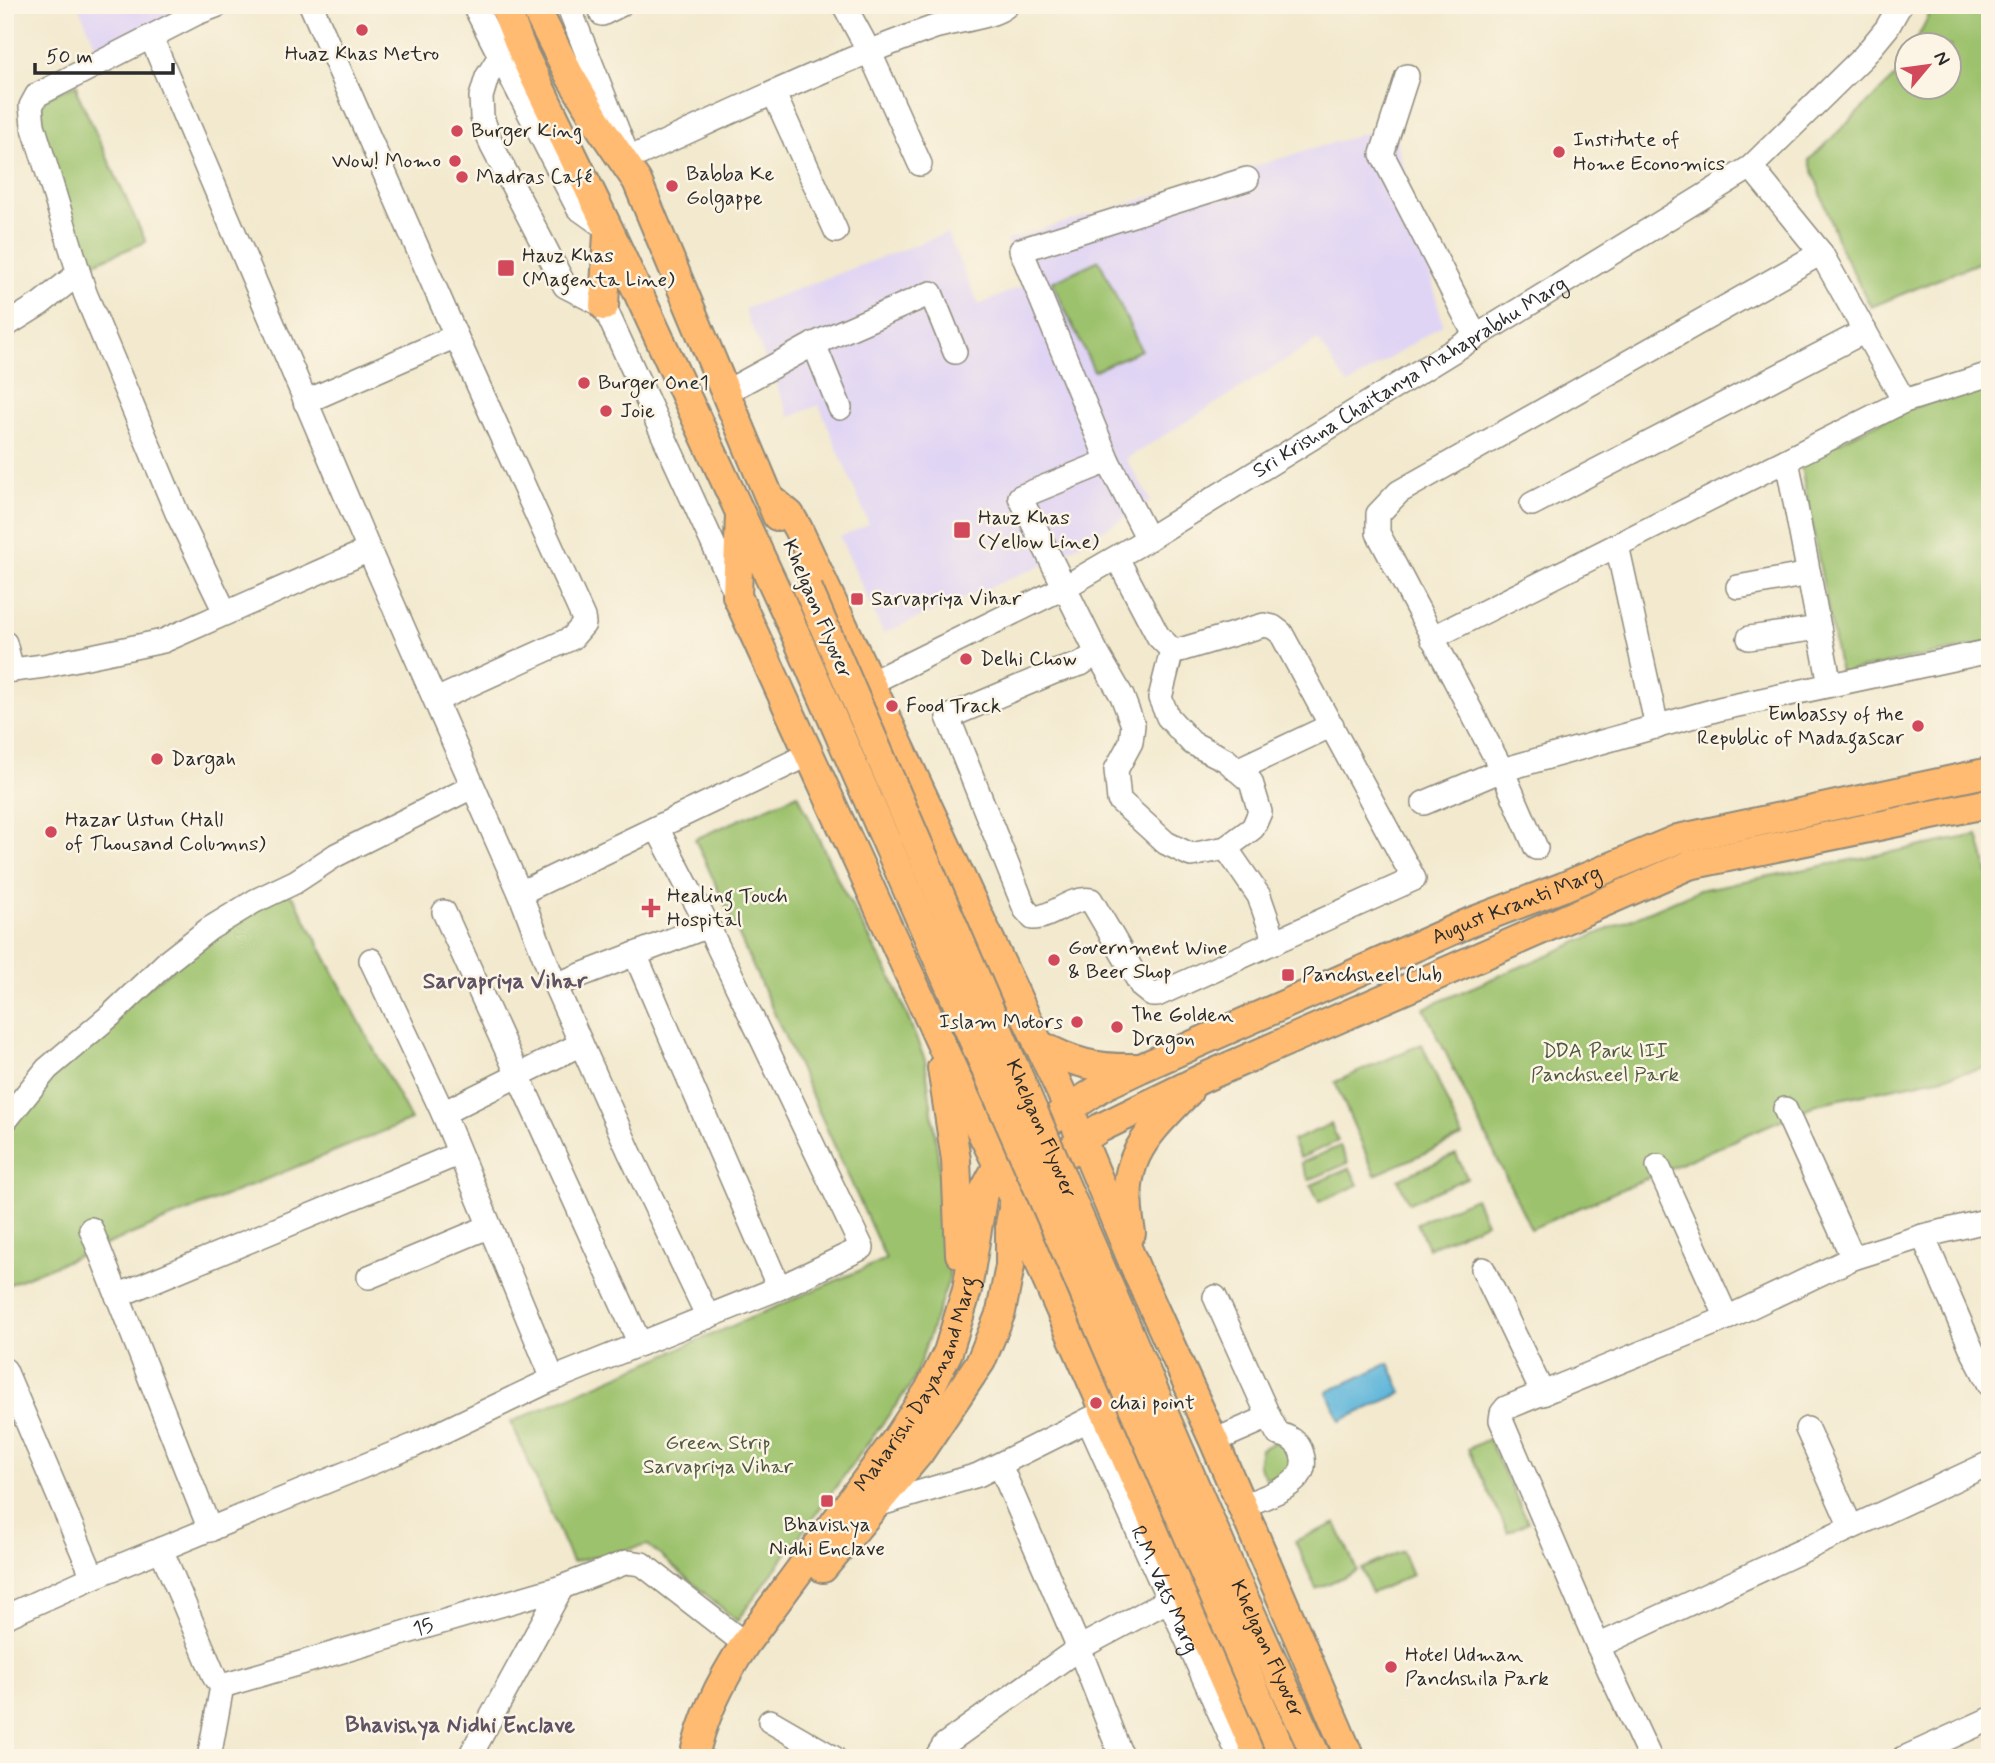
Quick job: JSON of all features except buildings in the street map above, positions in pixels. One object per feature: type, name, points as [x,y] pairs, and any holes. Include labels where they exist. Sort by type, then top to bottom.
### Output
[{"type":"main road","name":"Khelgaon Flyover","points":[[504,5],[523,53],[609,230],[781,601],[1072,1265],[1284,1758]]},
{"type":"main road","name":"Khelgaon Flyover","points":[[534,5],[577,87],[633,170],[808,589],[1236,1581],[1317,1758]]},
{"type":"main road","points":[[604,306],[609,230]]},
{"type":"main road","points":[[771,499],[790,515],[798,529],[1069,1109],[1138,1274],[1214,1441],[1350,1758]]},
{"type":"main road","points":[[740,514],[737,596],[936,1034],[1015,1199],[1097,1410],[1259,1758]]},
{"type":"main road","name":"August Kranti Marg","points":[[1069,1109],[1105,1085],[1141,1068],[1471,922],[1678,839],[1990,772]]},
{"type":"main road","name":"August Kranti Marg","points":[[1015,1199],[1082,1140],[1100,1128],[1203,1078],[1689,865],[1989,807]]},
{"type":"main road","points":[[904,962],[914,975],[928,985],[945,987],[961,984],[975,974],[984,960],[987,943],[984,926]]},
{"type":"main road","points":[[936,1034],[956,1160],[961,1241],[956,1326]]},
{"type":"main road","points":[[1038,1044],[1077,1063],[1110,1068],[1141,1068]]},
{"type":"main road","points":[[1138,1274],[1126,1202],[1130,1171],[1136,1154],[1152,1129],[1203,1078]]},
{"type":"main road","name":"Maharishi Dayanand Marg","points":[[795,1590],[929,1390],[948,1352],[967,1290],[983,1193],[998,1165],[1025,1138],[1069,1109]]},
{"type":"main road","name":"Maharishi Dayanand Marg","points":[[795,1590],[877,1505],[919,1453],[981,1361],[1001,1312],[1010,1266],[1010,1224],[1015,1199]]},
{"type":"main road","points":[[1097,1410],[1095,1381],[1098,1364],[1107,1349],[1121,1340],[1137,1336],[1154,1339],[1168,1348],[1178,1362]]},
{"type":"main road","points":[[694,1758],[715,1695],[795,1590]]},
{"type":"main road","points":[[708,1758],[751,1648]]},
{"type":"street","points":[[311,5],[456,336],[581,610],[584,624],[572,638],[436,700]]},
{"type":"street","points":[[474,5],[578,208],[609,230]]},
{"type":"street","points":[[568,5],[633,170],[774,94],[948,22],[998,12],[1007,5]]},
{"type":"street","points":[[844,5],[870,53],[920,164]]},
{"type":"street","name":"Sri Krishna Chaitanya Mahaprabhu Marg","points":[[870,683],[1065,587],[1116,558],[1751,167],[1864,56],[1887,28],[1900,5]]},
{"type":"street","points":[[202,8],[37,96],[31,106],[33,125],[78,274],[177,513],[225,612]]},
{"type":"street","points":[[151,37],[305,402],[520,892],[555,985],[629,1151],[708,1317]]},
{"type":"street","points":[[500,56],[487,77],[481,97],[482,117],[492,146],[565,286],[604,306],[737,596]]},
{"type":"street","points":[[1407,76],[1382,154],[1476,337]]},
{"type":"street","points":[[774,94],[836,231]]},
{"type":"street","points":[[1751,167],[1821,253],[1904,401]]},
{"type":"street","points":[[1148,539],[1108,461],[1021,250],[1247,180]]},
{"type":"street","points":[[1536,848],[1502,770],[1378,533],[1378,514],[1399,492],[1821,253]]},
{"type":"street","points":[[8,320],[62,288],[78,274]]},
{"type":"street","points":[[726,392],[814,344],[931,293],[955,352]]},
{"type":"street","points":[[1532,504],[1865,331]]},
{"type":"street","points":[[305,402],[456,336]]},
{"type":"street","points":[[814,344],[840,408]]},
{"type":"street","points":[[1432,638],[1904,401],[1990,374]]},
{"type":"street","points":[[1787,460],[1830,685]]},
{"type":"street","points":[[1108,461],[1020,498],[1097,653],[1122,696],[1133,724],[1131,742],[1116,770],[1119,800],[1166,843],[1191,855],[1226,848],[1253,828],[1260,812],[1251,782],[1226,760],[1192,743],[1168,716],[1160,698],[1172,650]]},
{"type":"street","points":[[1617,545],[1657,727]]},
{"type":"street","points":[[5,643],[9,670],[44,666],[163,641],[369,550]]},
{"type":"street","points":[[1097,653],[1081,664],[1054,672],[948,717],[1026,909],[1033,918],[1083,899],[1091,900],[1142,987],[1152,995],[1157,995],[1414,879],[1287,641],[1273,627],[1264,625],[1172,650],[1158,636],[1116,558]]},
{"type":"street","points":[[1738,587],[1809,574]]},
{"type":"street","points":[[1749,638],[1819,628]]},
{"type":"street","points":[[1424,803],[1502,770],[1719,709],[1990,650]]},
{"type":"street","points":[[1237,770],[1332,725]]},
{"type":"street","points":[[520,892],[810,754]]},
{"type":"street","points":[[5,1121],[47,1069],[111,1015],[167,962],[209,929],[254,901],[295,882],[336,855],[472,787]]},
{"type":"street","points":[[5,1616],[93,1577],[415,1445],[553,1379],[779,1288],[862,1248],[708,926],[657,828]]},
{"type":"street","points":[[1226,848],[1259,896],[1275,942]]},
{"type":"street","points":[[444,912],[640,1344]]},
{"type":"street","points":[[555,985],[708,926]]},
{"type":"street","points":[[635,954],[779,1288]]},
{"type":"street","points":[[371,960],[443,1114],[553,1379]]},
{"type":"street","points":[[443,1114],[581,1044]]},
{"type":"street","points":[[1785,1109],[1853,1258]]},
{"type":"street","points":[[117,1296],[458,1154]]},
{"type":"street","points":[[1658,1166],[1727,1318]]},
{"type":"street","points":[[1650,1758],[1500,1420],[1502,1413],[1506,1408],[1727,1318],[1853,1258],[1923,1236],[1990,1220]]},
{"type":"street","points":[[369,1277],[488,1227]]},
{"type":"street","points":[[91,1229],[210,1530]]},
{"type":"street","points":[[1923,1236],[1981,1348],[1990,1385]]},
{"type":"street","points":[[1483,1269],[1543,1394]]},
{"type":"street","points":[[1215,1297],[1278,1434],[1286,1436],[1299,1447],[1304,1463],[1302,1471],[1291,1484],[1242,1506]]},
{"type":"street","points":[[5,1370],[93,1577]]},
{"type":"street","points":[[877,1505],[943,1487],[1000,1465],[1097,1410]]},
{"type":"street","name":"R.M. Vats Marg","points":[[1097,1410],[1169,1600],[1240,1758]]},
{"type":"street","points":[[1214,1441],[1269,1417]]},
{"type":"street","points":[[1807,1429],[1852,1527]]},
{"type":"street","points":[[1598,1646],[1990,1463]]},
{"type":"street","points":[[1000,1465],[1079,1648],[1122,1758]]},
{"type":"street","points":[[161,1549],[215,1678],[222,1686],[209,1758]]},
{"type":"street","name":"15","points":[[222,1686],[562,1587],[621,1564],[636,1562],[751,1648]]},
{"type":"street","points":[[469,1758],[562,1587]]},
{"type":"street","points":[[936,1758],[944,1745],[1079,1648],[1169,1600]]},
{"type":"street","points":[[1904,1758],[1990,1719]]},
{"type":"street","points":[[770,1721],[828,1756]]},
{"type":"shaded area","points":[[78,5],[203,5],[98,51]]},
{"type":"shaded area","points":[[1393,125],[1443,324],[1348,385],[1318,340],[1126,459],[1151,501],[1051,561],[883,633],[840,537],[869,524],[819,405],[790,417],[744,309],[947,233],[979,305],[1024,285],[1006,240]]},
{"type":"green space","points":[[1934,5],[1990,5],[1990,258],[1871,307],[1840,247],[1809,160],[1894,78],[1894,102],[1964,102],[1964,32],[1920,32]]},
{"type":"green space","points":[[77,84],[77,92],[146,242],[84,267],[44,140],[40,100]]},
{"type":"green space","points":[[1099,260],[1141,350],[1094,371],[1052,282]]},
{"type":"green space","points":[[1990,387],[1990,643],[1840,673],[1800,461],[1904,410]]},
{"type":"green space","name":"Green Strip Sarvapriya Vihar","points":[[798,794],[841,886],[893,981],[925,1060],[949,1239],[949,1279],[913,1382],[737,1621],[648,1545],[572,1562],[511,1422],[886,1259],[695,839]]},
{"type":"green space","name":"DDA Park III Panchsheel Park","points":[[1978,835],[1990,880],[1990,1067],[1817,1104],[1531,1229],[1424,1008],[1699,890]]},
{"type":"green space","points":[[281,888],[295,899],[411,1120],[5,1286],[5,1121],[111,1015]]},
{"type":"green space","points":[[1422,1044],[1462,1137],[1375,1175],[1335,1082]]},
{"type":"green space","points":[[1331,1124],[1338,1141],[1300,1158],[1292,1141]]},
{"type":"green space","points":[[1340,1146],[1348,1163],[1309,1180],[1301,1163]]},
{"type":"green space","points":[[1456,1154],[1467,1178],[1409,1203],[1398,1179]]},
{"type":"green space","points":[[1350,1168],[1358,1185],[1319,1202],[1311,1185]]},
{"type":"green space","points":[[1475,1198],[1486,1223],[1428,1248],[1417,1223]]},
{"type":"green space","points":[[1488,1439],[1528,1522],[1508,1532],[1468,1449]]},
{"type":"green space","points":[[1274,1442],[1288,1445],[1296,1465],[1280,1480],[1265,1477],[1258,1464],[1261,1449]]},
{"type":"green space","points":[[1336,1523],[1357,1571],[1316,1589],[1295,1541]]},
{"type":"green space","points":[[1402,1551],[1412,1575],[1372,1593],[1361,1569]]},
{"type":"water","points":[[1389,1363],[1402,1393],[1340,1421],[1327,1392]]},
{"type":"place","name":"Huaz Khas Metro","points":[[362,30]]},
{"type":"place","name":"Burger King","points":[[457,131]]},
{"type":"place","name":"Institute of Home Economics","points":[[1559,152]]},
{"type":"place","name":"Wow! Momo","points":[[455,161]]},
{"type":"place","name":"Madras Café","points":[[462,177]]},
{"type":"place","name":"Babba Ke Golgappe","points":[[672,186]]},
{"type":"place","name":"Hauz Khas (Magenta Line)","points":[[506,268]]},
{"type":"place","name":"Burger One1","points":[[584,383]]},
{"type":"place","name":"Joie","points":[[606,411]]},
{"type":"place","name":"Hauz Khas (Yellow Line)","points":[[962,530]]},
{"type":"place","name":"Sarvapriya Vihar","points":[[857,599]]},
{"type":"place","name":"Delhi Chow","points":[[966,659]]},
{"type":"place","name":"Food Track","points":[[892,706]]},
{"type":"place","name":"Embassy of the Republic of Madagascar","points":[[1918,726]]},
{"type":"place","name":"Dargah","points":[[157,759]]},
{"type":"place","name":"Hazar Ustun (Hall of Thousand Columns)","points":[[51,832]]},
{"type":"place","name":"Healing Touch Hospital","points":[[651,908]]},
{"type":"place","name":"Government Wine & Beer Shop","points":[[1054,960]]},
{"type":"place","name":"Panchsheel Club","points":[[1288,975]]},
{"type":"place","name":"Islam Motors","points":[[1077,1022]]},
{"type":"place","name":"The Golden Dragon","points":[[1117,1027]]},
{"type":"place","name":"chai point","points":[[1096,1403]]},
{"type":"place","name":"Bhavishya Nidhi Enclave","points":[[827,1501]]},
{"type":"place","name":"Hotel Udman Panchshila Park","points":[[1391,1667]]},
{"type":"district","name":"Sarvapriya Vihar","points":[[505,982]]},
{"type":"district","name":"Bhavishya Nidhi Enclave","points":[[460,1726]]}]
